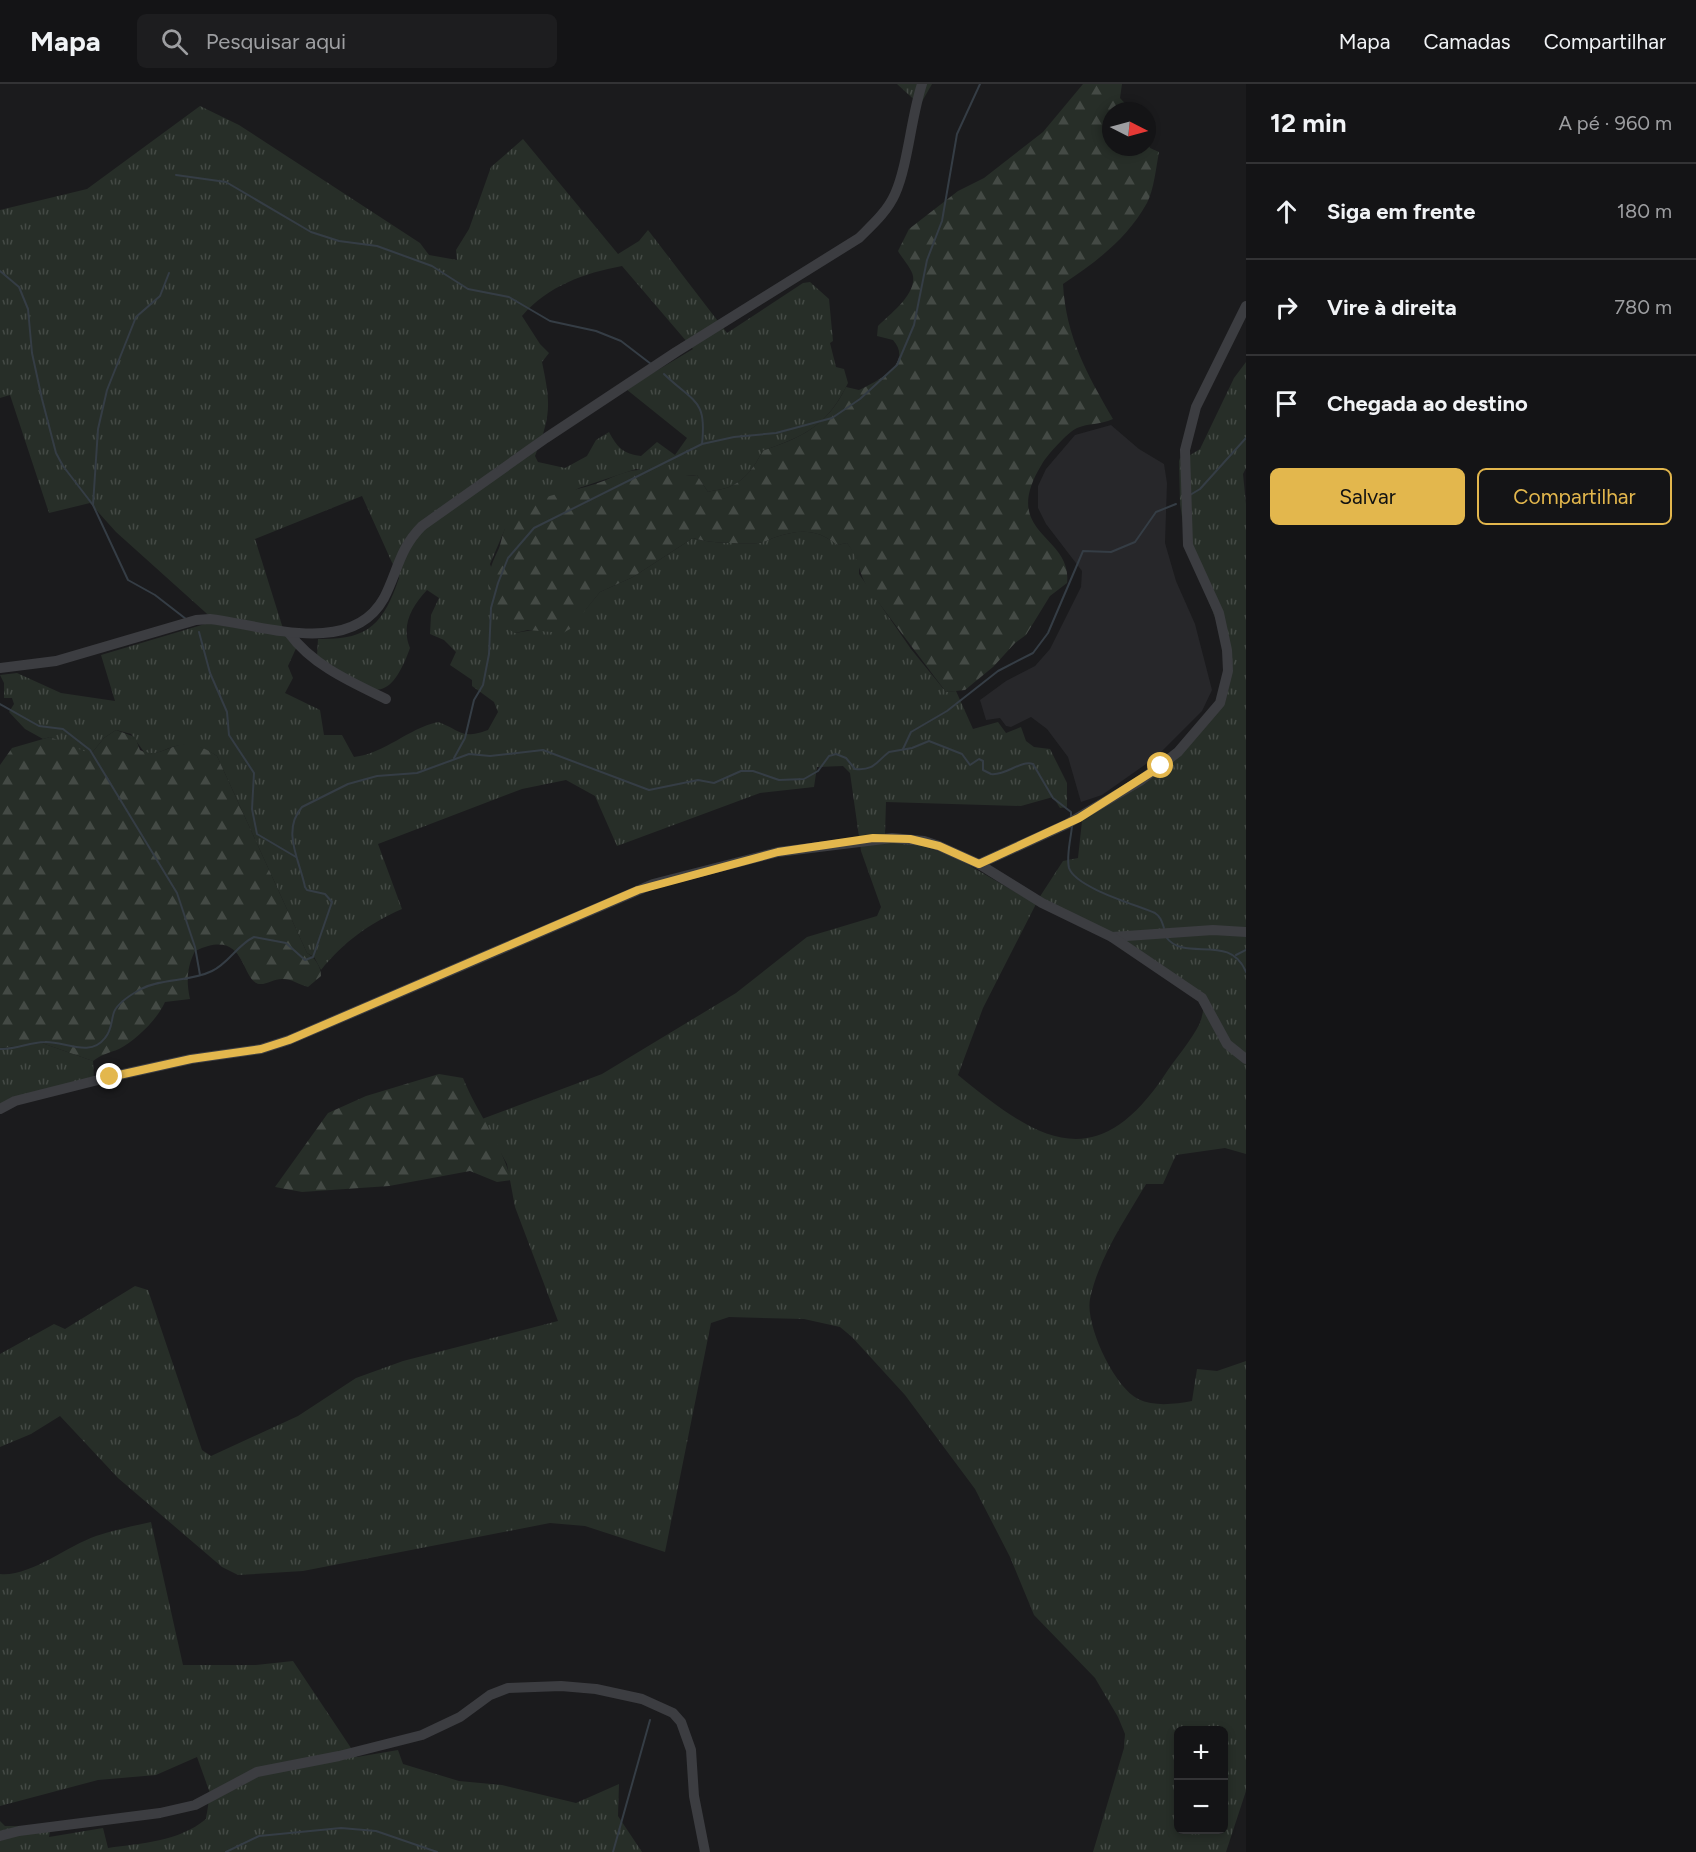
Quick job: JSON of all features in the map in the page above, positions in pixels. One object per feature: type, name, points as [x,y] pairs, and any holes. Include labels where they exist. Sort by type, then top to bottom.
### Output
[{"type":"street","points":[[0,668],[56,661],[196,620],[223,621],[290,633],[313,633],[349,628],[366,619],[385,596],[406,544],[422,526],[546,438],[676,352],[859,238],[882,215],[895,193],[913,111],[922,84]]},
{"type":"street","points":[[979,864],[1079,818],[1161,766],[1198,731],[1220,703],[1228,671],[1227,650],[1219,613],[1188,545],[1185,450],[1196,407],[1246,306]]},
{"type":"street","points":[[290,633],[300,647],[343,678],[386,699]]},
{"type":"street","points":[[0,1110],[15,1101],[110,1077],[191,1059],[261,1049],[289,1040],[638,890],[778,852],[873,838],[910,839],[939,846],[979,864],[1042,903],[1112,937],[1202,998],[1227,1044],[1246,1059]]},
{"type":"street","points":[[1112,937],[1221,929],[1246,932]]},
{"type":"street","points":[[0,1836],[19,1831],[160,1813],[195,1805],[257,1772],[339,1756],[422,1735],[460,1717],[490,1695],[508,1688],[561,1686],[596,1689],[654,1702],[673,1713],[681,1722],[691,1750],[694,1796],[705,1852]]},
{"type":"shaded area","points":[[1111,425],[1139,449],[1164,464],[1167,483],[1165,543],[1176,581],[1195,624],[1212,690],[1202,711],[1156,757],[1102,795],[1081,802],[1068,757],[1047,729],[1031,717],[1011,727],[1006,726],[1000,718],[986,720],[980,700],[1006,681],[1035,666],[1050,649],[1081,587],[1082,571],[1046,524],[1038,508],[1038,486],[1046,469],[1075,435]]},
{"type":"green space","points":[[897,84],[932,84],[920,105]]},
{"type":"green space","points":[[1083,84],[1122,84],[1120,98],[1124,102],[1102,102],[1102,156],[1156,156],[1156,151],[1159,152],[1151,191],[1139,216],[1110,249],[1063,284],[1068,321],[1073,338],[1113,419],[1073,430],[1042,464],[1031,487],[1028,506],[1032,520],[1059,554],[1066,567],[1067,583],[1050,596],[1026,635],[1015,643],[993,667],[965,690],[946,692],[869,590],[847,543],[837,545],[823,536],[808,532],[785,534],[758,543],[716,542],[693,538],[633,577],[600,592],[570,629],[563,633],[528,630],[515,633],[502,623],[494,610],[489,594],[491,566],[505,529],[514,516],[524,508],[546,497],[595,484],[633,470],[680,476],[697,475],[708,492],[732,486],[748,473],[762,451],[812,429],[830,412],[846,387],[859,390],[891,371],[899,357],[898,349],[893,340],[877,336],[878,326],[901,304],[913,283],[912,273],[898,251],[909,229],[958,191],[984,178],[1043,132]]},
{"type":"green space","points":[[200,106],[239,125],[420,243],[429,255],[457,260],[456,250],[469,229],[491,167],[523,139],[618,254],[639,241],[648,230],[727,333],[803,283],[810,282],[829,299],[833,341],[830,343],[836,367],[844,369],[848,383],[832,410],[813,428],[791,440],[762,451],[743,478],[724,489],[708,492],[697,475],[674,477],[636,469],[579,488],[505,529],[490,564],[515,633],[533,630],[586,609],[600,592],[633,577],[693,538],[715,542],[758,543],[785,534],[808,532],[823,536],[837,545],[847,543],[859,559],[859,574],[911,649],[946,692],[956,691],[973,729],[998,722],[1006,733],[1021,727],[1026,741],[1034,747],[1050,749],[1067,783],[1067,807],[1060,808],[1053,797],[1021,806],[886,802],[885,834],[953,856],[1036,904],[983,1008],[958,1075],[1014,1117],[1040,1131],[1065,1138],[1089,1138],[1114,1128],[1139,1108],[1188,1043],[1202,1017],[1205,996],[1039,898],[1063,861],[1078,858],[1083,812],[1187,743],[1221,698],[1227,665],[1221,633],[1186,542],[1180,504],[1179,461],[1180,458],[1184,459],[1200,449],[1234,378],[1246,362],[1246,468],[1243,474],[1246,504],[1246,1154],[1225,1148],[1176,1155],[1163,1184],[1146,1184],[1121,1225],[1100,1268],[1090,1299],[1092,1324],[1111,1369],[1129,1392],[1145,1402],[1165,1404],[1192,1401],[1197,1369],[1217,1371],[1246,1361],[1246,1791],[1226,1852],[1093,1852],[1124,1748],[1125,1734],[1118,1717],[1095,1678],[1034,1615],[1010,1557],[975,1489],[905,1395],[840,1327],[804,1319],[729,1317],[711,1323],[665,1552],[585,1526],[550,1523],[303,1571],[238,1575],[222,1567],[118,1478],[60,1416],[31,1434],[0,1447],[0,1354],[54,1324],[65,1329],[135,1286],[148,1290],[202,1450],[211,1456],[298,1416],[356,1378],[403,1361],[558,1321],[515,1207],[507,1164],[482,1119],[602,1074],[736,993],[807,937],[877,916],[881,907],[861,851],[850,773],[843,766],[817,767],[814,787],[760,793],[617,846],[595,796],[566,780],[522,789],[378,844],[402,909],[357,935],[321,970],[314,957],[307,953],[217,756],[192,745],[176,746],[157,753],[144,752],[131,734],[116,730],[104,738],[91,754],[86,755],[50,737],[43,739],[25,729],[9,712],[14,704],[12,698],[4,698],[4,683],[0,675],[17,673],[61,693],[115,701],[101,655],[215,621],[116,532],[90,503],[49,513],[10,395],[0,398],[0,210],[87,189]],"holes":[[[622,266],[693,349],[626,389],[687,438],[675,455],[657,442],[641,456],[630,454],[621,449],[609,432],[596,440],[587,456],[565,468],[538,462],[535,456],[548,410],[542,362],[549,353],[540,344],[522,316],[543,297],[568,282]],[[362,496],[399,578],[387,608],[380,618],[361,633],[335,639],[318,639],[317,656],[360,685],[371,689],[381,689],[391,683],[401,670],[410,648],[407,640],[409,617],[416,603],[427,590],[439,598],[431,615],[430,634],[444,640],[456,652],[450,665],[472,680],[472,686],[494,702],[498,712],[488,730],[466,734],[438,722],[416,730],[376,751],[354,757],[342,735],[324,735],[320,710],[285,693],[293,678],[288,666],[298,644],[285,635],[255,539]]]},
{"type":"green space","points":[[116,730],[135,737],[140,750],[146,752],[158,752],[186,744],[202,748],[217,756],[307,953],[317,963],[321,976],[308,987],[286,979],[259,984],[248,974],[233,949],[224,945],[212,945],[195,951],[192,957],[188,974],[190,999],[165,1002],[157,1016],[145,1029],[119,1049],[93,1061],[42,1043],[0,1048],[0,765],[12,748],[50,737],[91,754],[104,738]]},
{"type":"green space","points":[[42,1043],[93,1061],[94,1079],[0,1109],[0,1048]]},
{"type":"green space","points":[[439,1074],[463,1078],[496,1141],[511,1180],[497,1182],[470,1171],[389,1186],[302,1192],[275,1187],[328,1113],[366,1096]]},
{"type":"green space","points":[[151,1522],[183,1665],[256,1665],[293,1661],[357,1757],[398,1750],[403,1764],[459,1781],[502,1785],[576,1803],[619,1784],[618,1816],[642,1852],[0,1852],[0,1821],[5,1826],[41,1826],[50,1831],[49,1837],[103,1828],[108,1848],[172,1837],[184,1833],[206,1819],[210,1793],[197,1757],[156,1775],[98,1780],[0,1806],[0,1574],[24,1571],[96,1536]]},
{"type":"waterway","points":[[454,758],[465,738],[474,700],[483,685],[489,654],[491,608],[498,583],[508,558],[534,528],[702,444],[734,437],[776,433],[832,418],[860,399],[897,365],[914,325],[927,260],[942,221],[957,134],[980,84]]},
{"type":"waterway","points":[[176,175],[226,182],[311,232],[339,241],[377,246],[432,266],[468,289],[509,297],[550,321],[596,331],[621,341],[651,364]]},
{"type":"waterway","points":[[0,271],[19,287],[28,309],[32,353],[56,453],[63,466],[93,505],[128,580],[155,595],[186,619]]},
{"type":"waterway","points":[[93,505],[98,429],[107,390],[136,317],[160,296],[169,273]]},
{"type":"waterway","points":[[664,374],[691,397],[700,410],[703,429],[702,444]]},
{"type":"waterway","points":[[1190,495],[1200,489],[1246,438]]},
{"type":"waterway","points":[[903,749],[911,732],[947,711],[998,671],[1033,653],[1048,633],[1083,551],[1111,552],[1135,542],[1156,512],[1176,504]]},
{"type":"waterway","points":[[199,632],[210,673],[227,712],[229,735],[254,773],[252,809],[257,834],[296,857]]},
{"type":"waterway","points":[[0,704],[39,726],[63,729],[90,750],[177,893],[195,947],[200,975]]},
{"type":"waterway","points":[[0,1049],[45,1042],[84,1048],[99,1044],[109,1032],[116,1008],[130,996],[149,986],[195,977],[212,971],[254,937],[286,943],[305,960],[313,957],[332,902],[325,894],[307,890],[305,887],[292,836],[296,816],[302,807],[348,784],[377,776],[417,773],[469,754],[490,756],[543,750],[649,790],[698,780],[714,783],[741,771],[753,771],[779,780],[804,779],[818,771],[829,756],[836,754],[846,758],[855,769],[866,769],[889,752],[912,748],[929,741],[962,754],[970,765],[979,759],[983,761],[983,770],[991,774],[1002,773],[1023,764],[1033,764],[1053,798],[1071,812],[1071,817]]},
{"type":"waterway","points":[[1072,826],[1068,863],[1074,875],[1095,889],[1155,913],[1164,928]]},
{"type":"waterway","points":[[1166,937],[1174,944],[1184,948],[1219,950],[1229,953],[1239,960],[1246,972]]},
{"type":"waterway","points":[[1236,955],[1246,950]]},
{"type":"waterway","points":[[613,1852],[650,1720]]},
{"type":"waterway","points":[[226,1852],[259,1836],[341,1828],[376,1831],[437,1852]]},
{"type":"route","points":[[110,1077],[191,1059],[261,1049],[289,1040],[409,991],[653,884],[778,852],[873,838],[910,839],[939,846],[979,864],[1079,818],[1161,766]]}]
